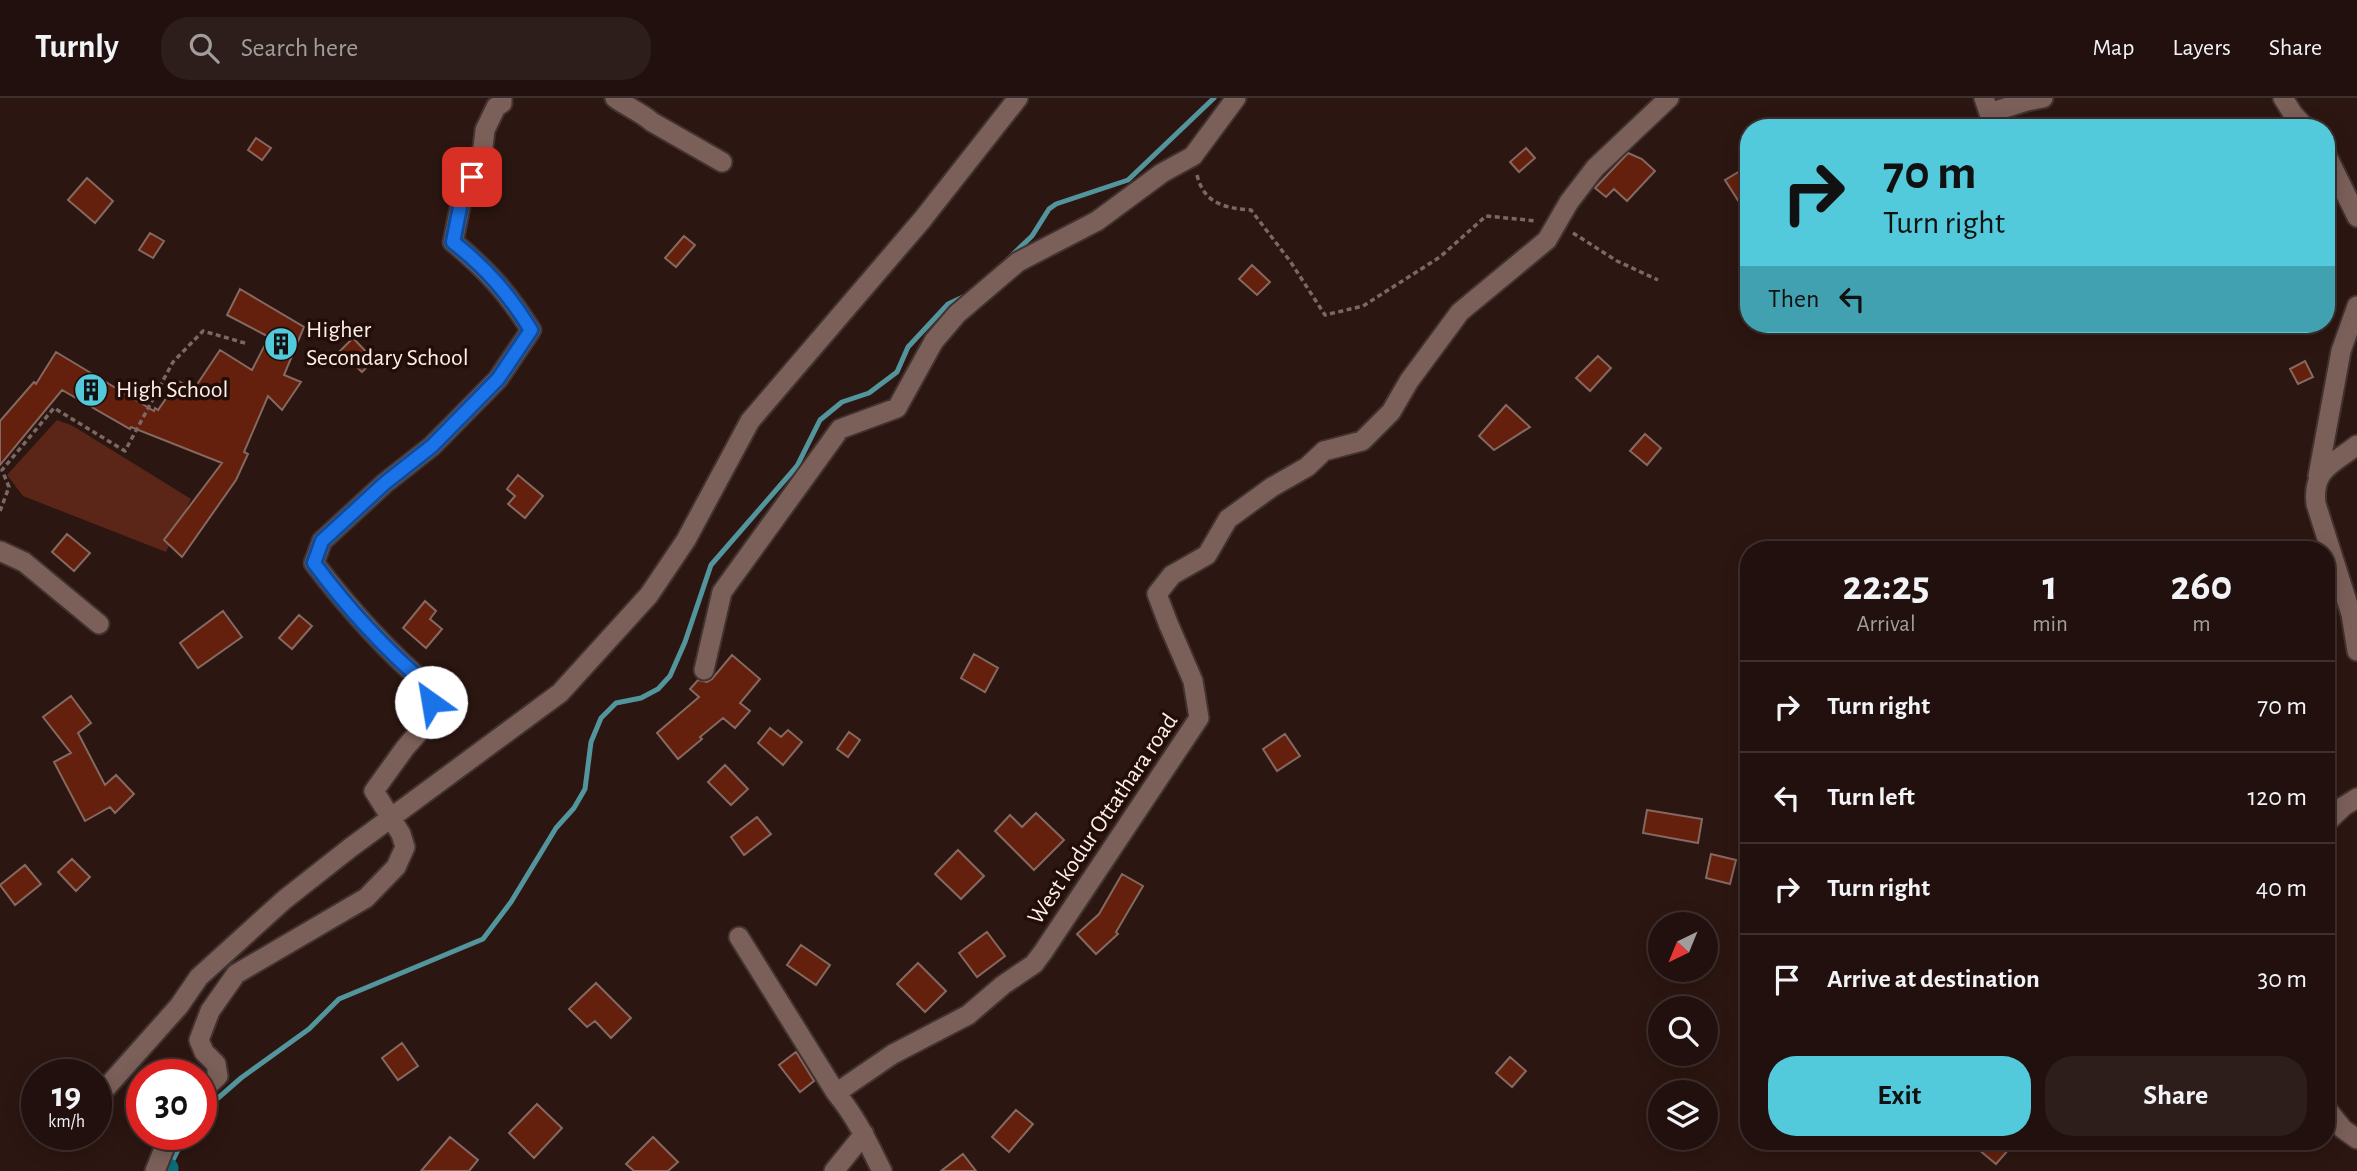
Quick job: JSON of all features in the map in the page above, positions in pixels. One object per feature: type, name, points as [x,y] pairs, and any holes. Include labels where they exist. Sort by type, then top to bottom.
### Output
[{"type":"street","points":[[211,1059],[204,1052],[199,1040],[210,1011],[236,974],[366,898],[396,867],[405,847],[401,834],[374,791],[405,748],[433,716],[429,687],[370,631],[314,563],[322,541],[385,483],[432,446],[498,379],[531,330],[510,296],[453,242],[462,197],[482,156],[485,130],[496,107],[502,103],[502,98]]},
{"type":"street","points":[[615,98],[722,162]]},
{"type":"street","points":[[112,1080],[179,1006],[199,977],[284,900],[560,693],[649,595],[685,540],[750,421],[922,220],[1018,98]]},
{"type":"street","points":[[704,670],[722,592],[840,429],[897,408],[934,341],[957,314],[1018,262],[1097,221],[1163,173],[1193,156],[1236,98]]},
{"type":"street","name":"West kodur Ottathara road","points":[[836,1093],[893,1054],[968,1015],[1003,985],[1034,964],[1199,718],[1193,681],[1157,594],[1172,575],[1207,555],[1228,519],[1272,487],[1307,467],[1324,451],[1362,441],[1391,412],[1409,381],[1460,312],[1548,240],[1569,202],[1595,168],[1669,98]]},
{"type":"street","points":[[1987,106],[2043,98]]},
{"type":"street","points":[[2283,98],[2297,119]]},
{"type":"street","points":[[2335,173],[2357,218]]},
{"type":"street","points":[[2328,541],[2316,504],[2315,490],[2341,351],[2357,306]]},
{"type":"street","points":[[2318,476],[2357,445]]},
{"type":"street","points":[[0,551],[24,562],[99,624]]},
{"type":"street","points":[[2335,564],[2351,614],[2357,651]]},
{"type":"street","points":[[2335,814],[2357,798]]},
{"type":"street","points":[[739,937],[864,1134],[882,1171]]},
{"type":"street","points":[[2335,1119],[2357,1139]]},
{"type":"street","points":[[834,1171],[864,1134]]},
{"type":"street","points":[[155,1171],[164,1150]]},
{"type":"path","points":[[1193,156],[1200,188],[1224,208],[1251,210],[1290,261],[1325,315],[1363,306],[1440,257],[1486,216],[1557,223],[1617,261],[1658,280]]},
{"type":"path","points":[[0,511],[9,487],[2,470],[54,408],[125,451],[173,362],[202,331],[248,344]]},
{"type":"shaded area","points":[[57,420],[73,426],[191,499],[166,552],[23,496],[7,475]]},
{"type":"building","points":[[256,138],[271,148],[262,160],[248,150]]},
{"type":"building","points":[[1526,148],[1535,158],[1519,172],[1510,162]]},
{"type":"building","points":[[1628,153],[1642,159],[1655,171],[1627,201],[1614,189],[1606,197],[1595,188]]},
{"type":"building","points":[[1740,171],[1740,203],[1725,180]]},
{"type":"building","points":[[87,178],[113,201],[95,223],[68,200]]},
{"type":"building","points":[[150,233],[164,241],[153,258],[139,250]]},
{"type":"building","points":[[684,236],[695,245],[676,267],[665,258]]},
{"type":"building","points":[[1252,265],[1270,282],[1257,295],[1239,279]]},
{"type":"building","points":[[240,289],[304,327],[284,375],[301,382],[282,410],[268,396],[244,452],[248,454],[236,480],[182,557],[164,540],[222,463],[131,427],[130,429],[62,390],[0,465],[0,421],[34,382],[36,384],[56,352],[154,411],[155,408],[158,410],[178,381],[194,389],[220,350],[252,370],[269,337],[227,315]]},
{"type":"building","points":[[353,338],[374,360],[362,372],[340,351]]},
{"type":"building","points":[[1598,356],[1611,368],[1590,391],[1576,378]]},
{"type":"building","points":[[2305,361],[2313,377],[2298,384],[2290,369]]},
{"type":"building","points":[[1506,405],[1530,427],[1494,450],[1479,436]]},
{"type":"building","points":[[1645,434],[1661,448],[1647,465],[1630,451]]},
{"type":"building","points":[[518,475],[543,496],[525,518],[508,504],[515,496],[507,489]]},
{"type":"building","points":[[67,534],[90,553],[74,571],[52,552]]},
{"type":"building","points":[[425,601],[436,611],[430,619],[442,629],[426,648],[403,628]]},
{"type":"building","points":[[223,611],[242,637],[198,668],[180,643]]},
{"type":"building","points":[[299,615],[312,626],[292,649],[279,638]]},
{"type":"building","points":[[974,654],[998,668],[985,692],[961,678]]},
{"type":"building","points":[[732,655],[760,679],[740,703],[750,711],[735,728],[723,718],[678,759],[657,733],[699,697],[690,689],[698,680],[707,682],[712,679]]},
{"type":"building","points":[[71,696],[91,723],[78,733],[105,785],[116,775],[134,794],[115,813],[110,807],[85,821],[54,762],[71,753],[43,717]]},
{"type":"building","points":[[770,728],[781,737],[788,730],[802,742],[783,765],[758,743]]},
{"type":"building","points":[[849,732],[860,740],[848,757],[837,749]]},
{"type":"building","points":[[1285,734],[1300,756],[1277,771],[1263,749]]},
{"type":"building","points":[[725,765],[748,789],[731,805],[708,782]]},
{"type":"building","points":[[1647,810],[1702,819],[1698,843],[1643,833]]},
{"type":"building","points":[[1036,813],[1064,840],[1034,870],[995,831],[1010,815],[1022,827]]},
{"type":"building","points":[[757,817],[771,834],[744,855],[731,837]]},
{"type":"building","points":[[958,850],[984,876],[961,899],[935,874]]},
{"type":"building","points":[[1711,854],[1736,860],[1730,884],[1706,878]]},
{"type":"building","points":[[72,859],[90,877],[76,891],[58,872]]},
{"type":"building","points":[[25,865],[41,884],[15,905],[0,885]]},
{"type":"building","points":[[1122,874],[1143,886],[1116,932],[1118,934],[1096,954],[1077,934],[1099,914]]},
{"type":"building","points":[[987,932],[1005,956],[977,977],[959,953]]},
{"type":"building","points":[[801,945],[830,965],[816,985],[787,965]]},
{"type":"building","points":[[918,963],[946,991],[925,1012],[897,984]]},
{"type":"building","points":[[596,983],[631,1018],[611,1038],[595,1021],[587,1027],[569,1009]]},
{"type":"building","points":[[402,1043],[418,1066],[398,1080],[382,1058]]},
{"type":"building","points":[[796,1052],[814,1081],[800,1092],[779,1065]]},
{"type":"building","points":[[1510,1057],[1526,1071],[1512,1087],[1496,1073]]},
{"type":"building","points":[[537,1104],[562,1128],[534,1158],[509,1133]]},
{"type":"building","points":[[1016,1110],[1033,1124],[1009,1152],[992,1137]]},
{"type":"building","points":[[450,1137],[478,1160],[469,1171],[421,1171]]},
{"type":"building","points":[[653,1137],[678,1162],[668,1171],[634,1171],[626,1164]]},
{"type":"building","points":[[1979,1150],[2008,1150],[1996,1164]]},
{"type":"building","points":[[963,1154],[976,1171],[941,1171]]},
{"type":"waterway","points":[[1008,259],[1032,236],[1049,209],[1056,204],[1128,180],[1214,98]]},
{"type":"waterway","points":[[217,1099],[241,1078],[309,1029],[339,999],[483,939],[511,902],[556,828],[574,808],[585,789],[591,742],[601,718],[616,703],[641,698],[658,689],[670,676],[685,642],[711,565],[797,466],[820,420],[842,402],[869,393],[897,372],[908,347],[948,304],[963,297]]},
{"type":"waterway","points":[[169,1168],[178,1150]]},
{"type":"place","name":"Higher Secondary School","points":[[281,344]]},
{"type":"place","name":"High School","points":[[91,390]]},
{"type":"route","points":[[431,702],[429,687],[370,631],[314,563],[322,541],[463,417],[498,379],[531,330],[510,296],[453,242],[462,197],[472,177]]}]
